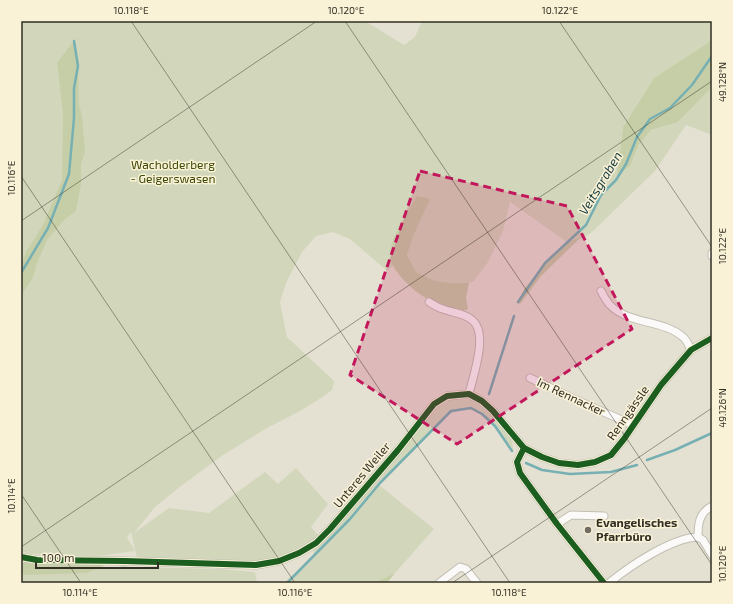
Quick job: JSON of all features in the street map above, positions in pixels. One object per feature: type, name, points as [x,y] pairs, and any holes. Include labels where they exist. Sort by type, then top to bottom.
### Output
[{"type":"street","points":[[601,291],[609,304],[619,312],[630,317],[664,326],[684,337],[691,350]]},
{"type":"street","points":[[429,302],[442,309],[464,315],[473,320],[480,332],[480,344],[469,394],[482,401],[493,411],[524,448],[517,462],[520,473],[557,524],[604,583]]},
{"type":"street","name":"Renngässle","points":[[524,448],[559,463],[578,465],[595,462],[611,455],[624,439],[661,385],[691,350],[712,338]]},
{"type":"street","name":"Im Rennacker","points":[[530,378],[633,425]]},
{"type":"street","name":"Unteres Weiler","points":[[21,557],[37,560],[256,565],[279,561],[300,553],[316,543],[330,529],[398,450],[434,404],[447,396],[469,394]]},
{"type":"street","points":[[698,537],[698,526],[701,516],[712,506]]},
{"type":"street","points":[[557,524],[571,515],[604,516]]},
{"type":"street","points":[[609,583],[626,569],[664,548],[687,538],[698,537],[702,540],[712,555]]},
{"type":"street","points":[[439,583],[460,567],[466,569],[477,583]]},
{"type":"highlighted area","points":[[420,171],[567,206],[632,329],[457,444],[350,375]]},
{"type":"green space","name":"Wacholderberg - Geigerswasen","points":[[21,21],[365,21],[404,45],[415,37],[422,21],[712,21],[709,42],[654,78],[623,127],[617,176],[630,166],[638,146],[651,130],[678,122],[712,87],[712,135],[686,125],[655,171],[591,233],[567,242],[510,202],[503,231],[488,262],[474,281],[469,283],[435,281],[416,272],[407,255],[413,238],[405,259],[389,268],[389,270],[386,270],[350,239],[333,232],[316,236],[302,252],[286,283],[280,302],[287,337],[334,381],[332,390],[300,411],[267,428],[223,455],[155,507],[134,533],[169,508],[209,513],[265,472],[278,484],[296,468],[328,504],[311,527],[319,536],[303,546],[272,559],[254,563],[137,558],[131,532],[127,537],[135,551],[92,557],[29,554],[21,551]]},
{"type":"green space","points":[[712,28],[712,87],[678,122],[651,130],[638,146],[630,166],[617,176],[623,127],[654,78],[709,42]]},
{"type":"green space","points":[[75,39],[78,63],[79,104],[82,117],[85,152],[81,164],[81,184],[76,211],[65,219],[47,240],[37,263],[33,277],[21,296],[21,265],[26,252],[43,225],[62,180],[63,113],[57,63]]},
{"type":"green space","points":[[417,196],[430,199],[414,234],[407,255],[416,272],[435,281],[469,283],[466,298],[468,309],[463,311],[439,304],[421,295],[403,279],[394,267],[390,254],[393,241],[400,225]]},
{"type":"green space","points":[[591,233],[578,240],[541,276],[521,303],[517,305],[524,289],[553,255],[567,242]]},
{"type":"green space","points":[[464,396],[479,401],[488,410],[511,439],[513,450],[482,415],[470,410],[459,411],[449,414],[379,485],[434,529],[395,573],[374,583],[284,583],[314,555],[313,549],[340,521],[437,404],[449,399]]},
{"type":"green space","points":[[27,561],[105,565],[87,573],[24,575],[21,572],[21,564]]},
{"type":"green space","points":[[21,562],[27,565],[120,567],[124,563],[128,567],[220,569],[255,572],[257,583],[21,583]]},
{"type":"green space","points":[[395,573],[387,583],[374,583]]},
{"type":"waterway","points":[[21,273],[48,228],[69,174],[74,118],[74,88],[78,66],[74,41]]},
{"type":"waterway","name":"Veitsgraben","points":[[518,302],[545,263],[586,225],[601,195],[616,180],[626,164],[637,137],[650,119],[670,108],[692,85],[712,56]]},
{"type":"waterway","name":"Veitsgraben","points":[[489,394],[514,316]]},
{"type":"waterway","points":[[287,583],[350,519],[380,483],[451,411],[471,408],[482,414],[495,426],[512,451]]},
{"type":"waterway","points":[[647,460],[675,450],[712,433]]},
{"type":"waterway","points":[[526,463],[542,470],[570,474],[611,472],[637,465]]},
{"type":"cycle path","points":[[524,448],[559,463],[578,465],[595,462],[611,455],[624,439],[661,385],[691,350],[712,338]]},
{"type":"cycle path","points":[[21,557],[37,560],[256,565],[279,561],[299,553],[316,543],[330,529],[398,450],[434,404],[447,396],[469,394],[482,401],[493,411],[524,448],[517,462],[520,473],[557,524],[604,583]]},
{"type":"place","name":"Evangelisches Pfarrbüro","points":[[588,530]]}]
